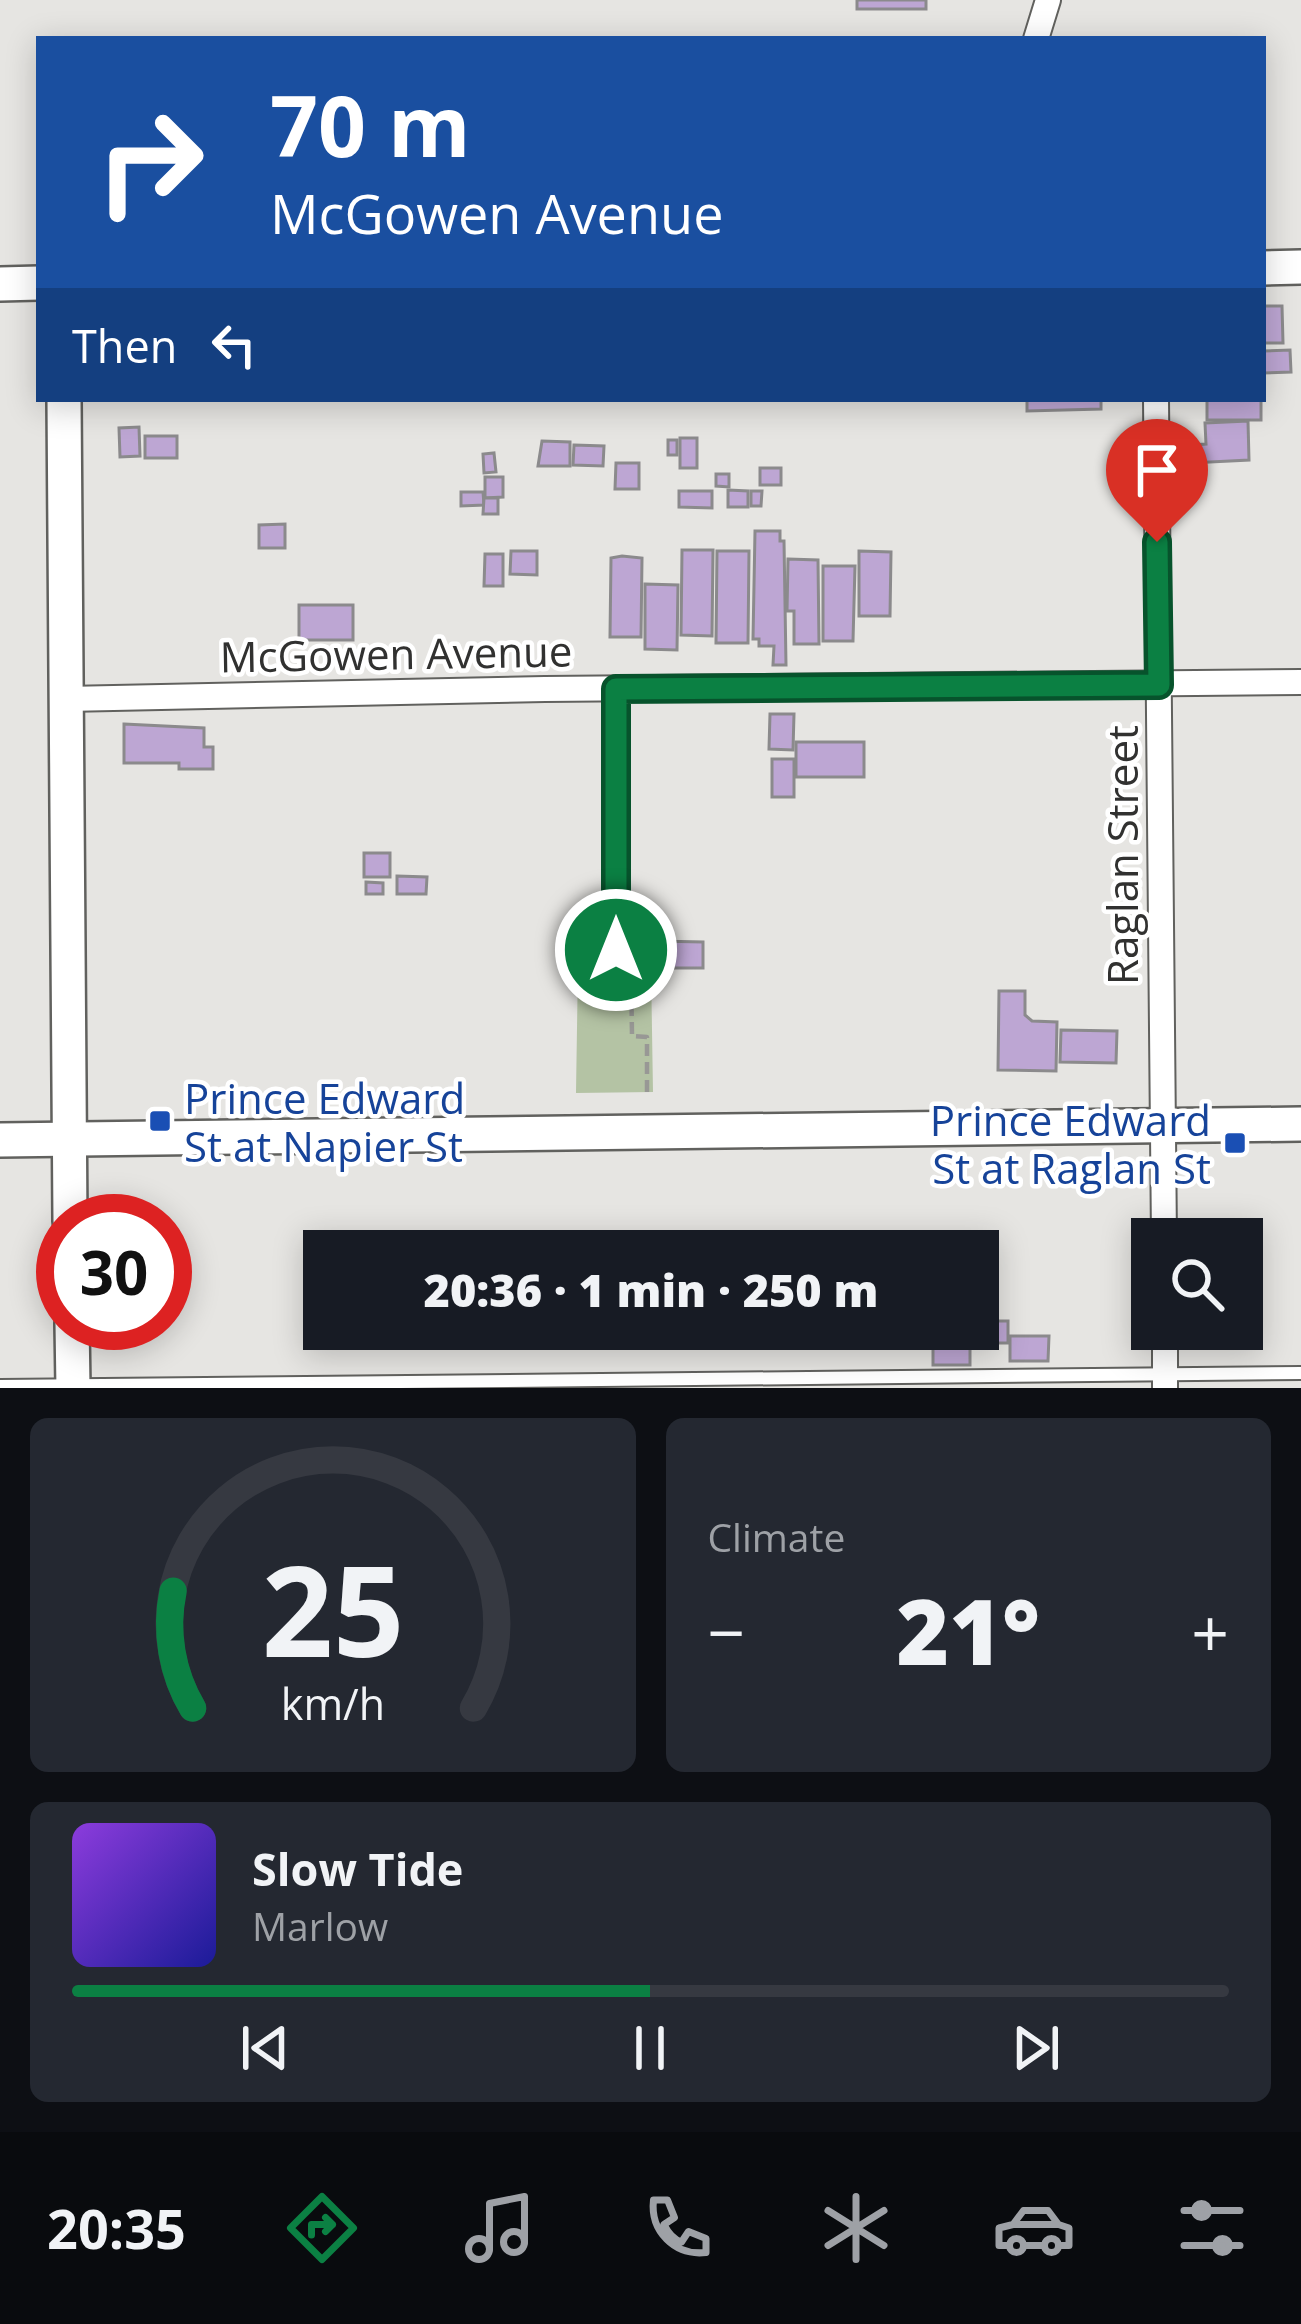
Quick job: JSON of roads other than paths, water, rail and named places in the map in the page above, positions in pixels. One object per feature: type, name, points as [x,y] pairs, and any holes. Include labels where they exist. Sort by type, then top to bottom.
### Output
[{"type":"street","points":[[1037,36],[1048,0]]},
{"type":"street","points":[[1266,268],[1301,267]]},
{"type":"street","points":[[0,284],[36,283]]},
{"type":"street","points":[[64,402],[70,1194]]},
{"type":"street","name":"Raglan Street","points":[[1156,402],[1164,1218]]},
{"type":"street","name":"McGowen Avenue","points":[[66,699],[1301,682]]},
{"type":"street","points":[[616,689],[616,950]]},
{"type":"street","points":[[0,1140],[1301,1124]]},
{"type":"street","points":[[72,1350],[73,1387]]},
{"type":"street","points":[[1165,1350],[1166,1382]]},
{"type":"lane","points":[[0,1386],[1166,1382],[1301,1373]]},
{"type":"place","name":"Prince Edward St at Napier St","points":[[160,1121]]},
{"type":"place","name":"Prince Edward St at Raglan St","points":[[1235,1143]]}]
